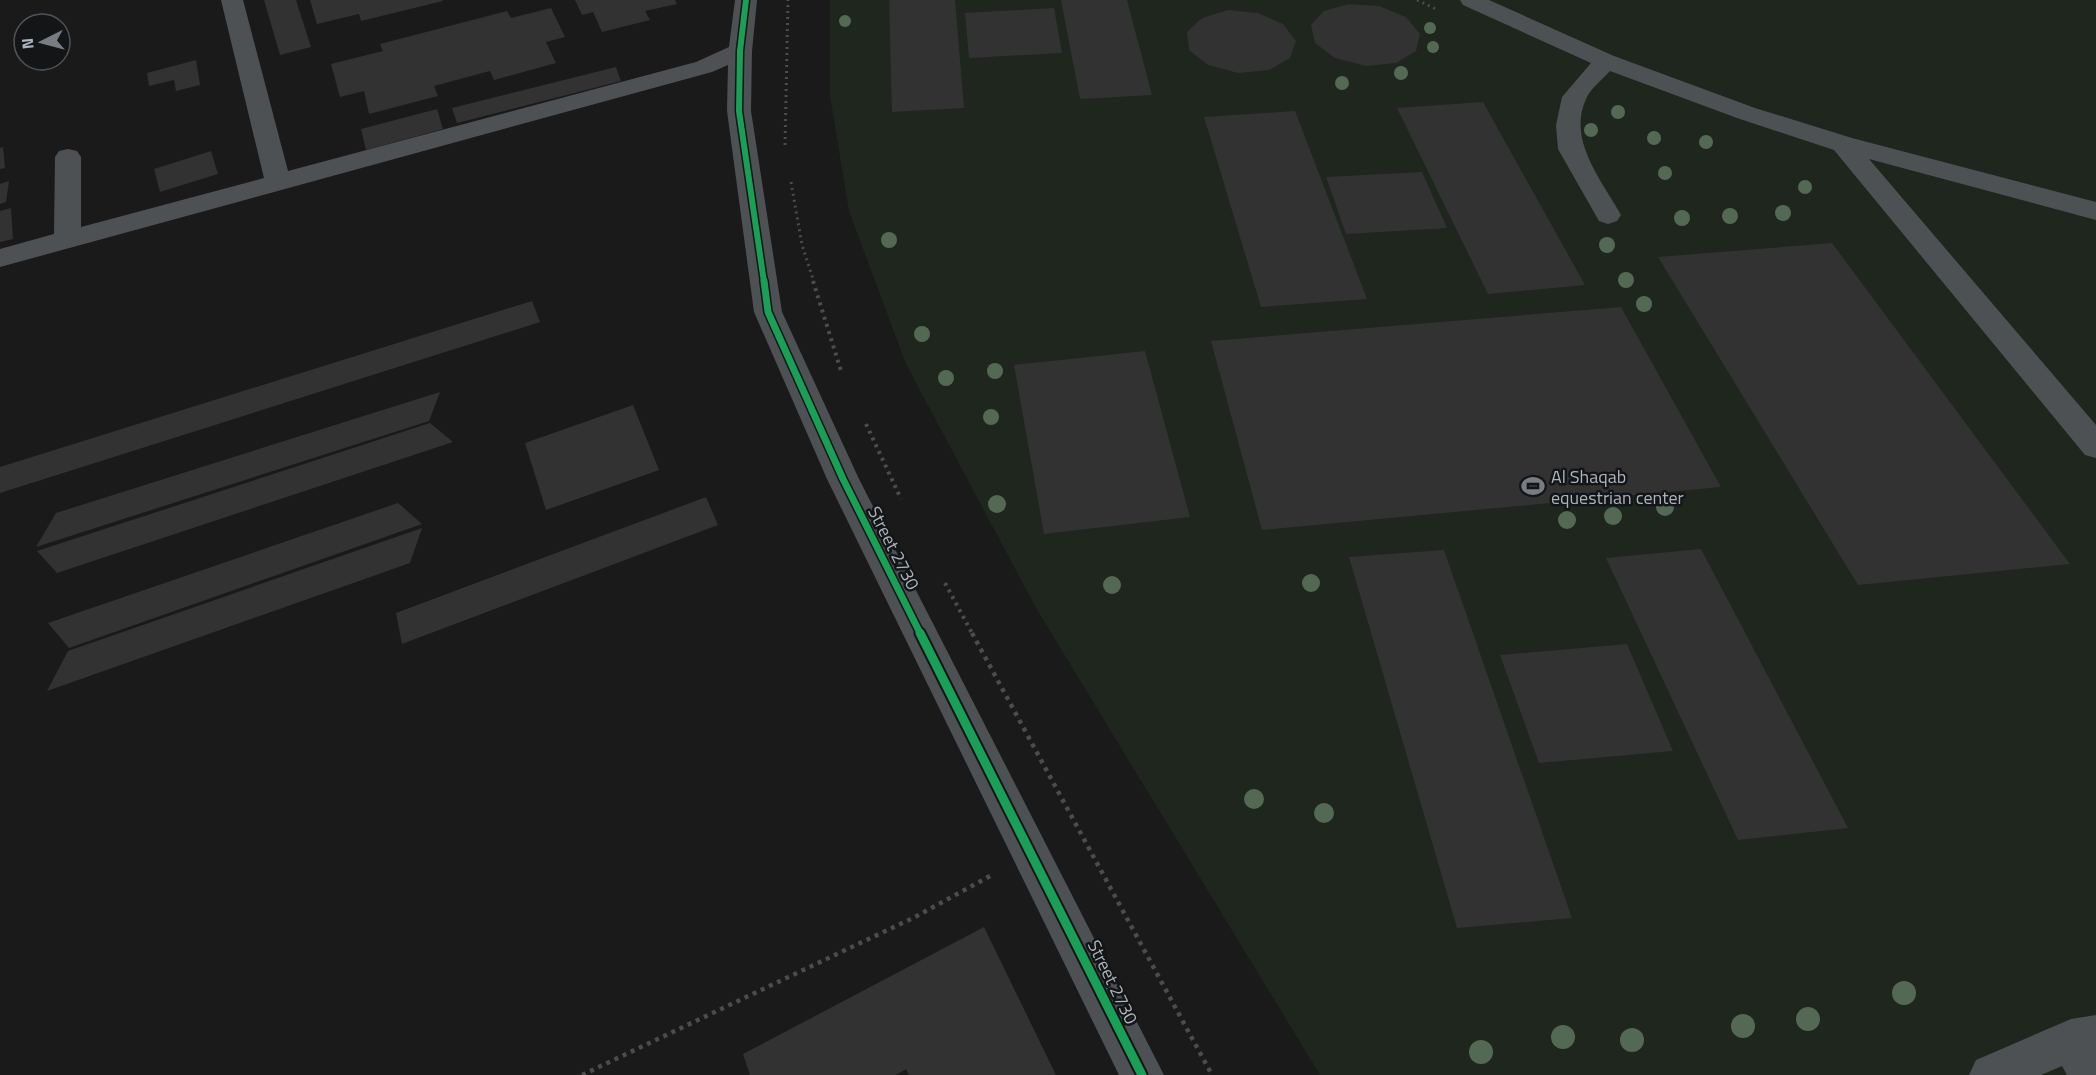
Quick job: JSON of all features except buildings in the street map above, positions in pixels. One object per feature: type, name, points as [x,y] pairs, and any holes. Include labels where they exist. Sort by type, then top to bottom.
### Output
[{"type":"street","points":[[232,0],[278,183]]},
{"type":"street","name":"Street 2730","points":[[746,0],[740,51],[739,111],[768,312],[843,479],[1142,1075]]},
{"type":"street","points":[[1470,0],[1606,60],[1746,113],[1843,144],[2096,211]]},
{"type":"street","points":[[0,258],[704,67],[740,51]]},
{"type":"street","points":[[1606,60],[1574,97],[1568,124],[1571,149],[1608,215]]},
{"type":"street","points":[[1843,144],[2096,446]]},
{"type":"street","points":[[67,240],[68,157]]},
{"type":"street","points":[[1991,1075],[2086,1050]]},
{"type":"path","points":[[787,155],[785,144],[788,0]]},
{"type":"path","points":[[790,178],[802,245],[843,377]]},
{"type":"path","points":[[863,418],[902,501]]},
{"type":"path","points":[[939,573],[1212,1075]]},
{"type":"path","points":[[582,1075],[915,917],[1032,853]]},
{"type":"shaded area","name":"Al Shaqab equestrian center","points":[[830,0],[2096,0],[2096,1075],[1320,1075],[1036,608],[906,364],[849,211],[830,96]]},
{"type":"cycle path","points":[[746,0],[740,51],[739,111],[768,312],[843,479],[1142,1075]]},
{"type":"place","name":"Al Shaqab equestrian center","points":[[1533,486]]}]
